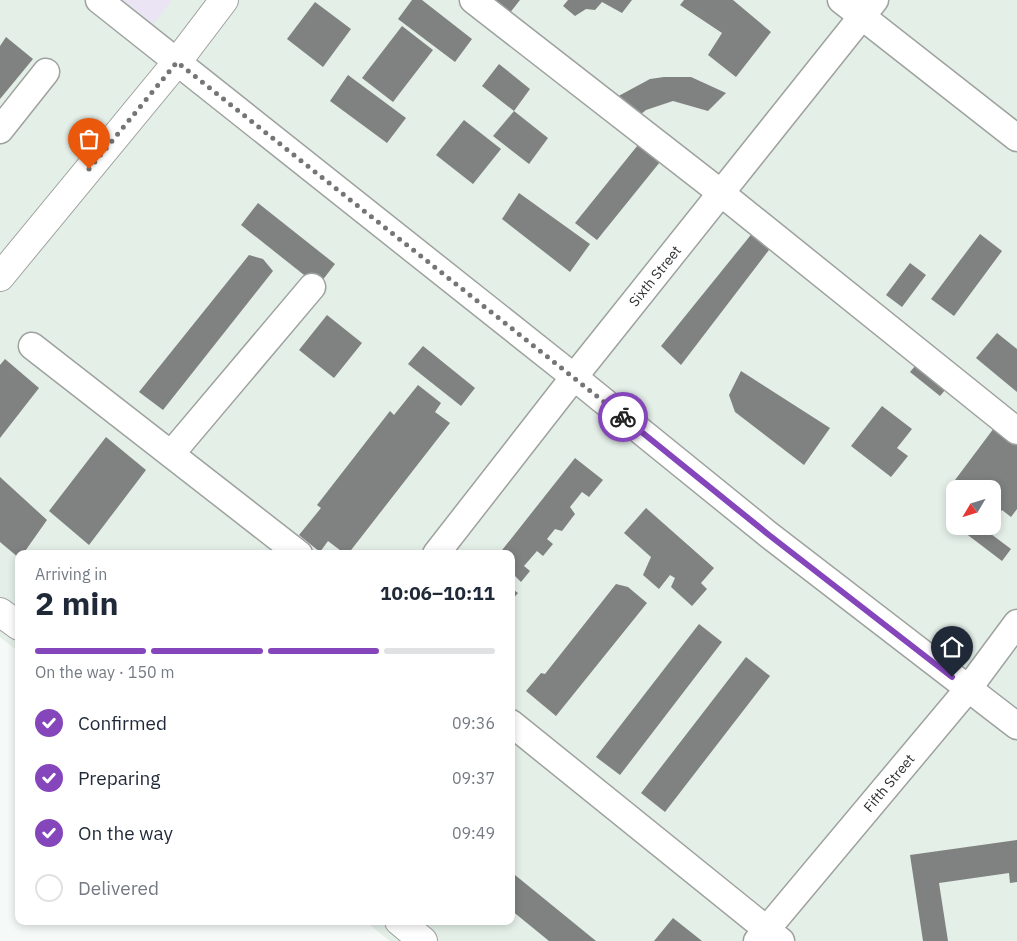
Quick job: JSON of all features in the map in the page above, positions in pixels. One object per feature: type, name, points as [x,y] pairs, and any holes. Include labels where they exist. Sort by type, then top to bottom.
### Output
[{"type":"main road","points":[[0,277],[177,62],[224,0]]},
{"type":"main road","points":[[0,612],[15,623]]},
{"type":"main road","points":[[404,925],[423,941]]},
{"type":"street","points":[[99,0],[574,377],[769,535],[1017,726]]},
{"type":"street","points":[[473,0],[721,193],[1017,431]]},
{"type":"street","points":[[841,0],[869,9],[1017,138]]},
{"type":"street","name":"Sixth Street","points":[[439,550],[574,377],[869,9]]},
{"type":"street","points":[[0,130],[46,72]]},
{"type":"street","points":[[171,454],[312,287]]},
{"type":"street","points":[[32,346],[294,550]]},
{"type":"street","name":"Fifth Street","points":[[768,937],[968,689],[1017,623]]},
{"type":"street","points":[[515,726],[768,937]]},
{"type":"shaded area","points":[[0,0],[1017,0],[1017,941],[390,941],[370,925],[515,925],[515,550],[15,550],[15,649],[0,637]]},
{"type":"shaded area","points":[[123,0],[172,0],[153,24]]},
{"type":"building","points":[[412,0],[422,0],[472,39],[455,62],[398,19]]},
{"type":"building","points":[[493,0],[520,0],[509,14]]},
{"type":"building","points":[[568,0],[632,0],[622,13],[602,2],[595,10],[586,9],[575,16],[563,6]]},
{"type":"building","points":[[684,0],[733,0],[771,32],[736,77],[708,55],[722,33],[680,5]]},
{"type":"building","points":[[315,2],[351,29],[323,67],[287,39]]},
{"type":"building","points":[[402,26],[433,50],[393,102],[362,78]]},
{"type":"building","points":[[6,37],[33,59],[0,99],[0,46]]},
{"type":"building","points":[[499,64],[530,89],[514,111],[482,86]]},
{"type":"building","points":[[348,75],[406,118],[387,143],[330,101]]},
{"type":"building","points":[[691,77],[726,93],[708,111],[673,101],[646,110],[634,120],[613,99],[650,79]]},
{"type":"building","points":[[514,111],[548,138],[529,164],[493,136]]},
{"type":"building","points":[[464,120],[501,149],[473,184],[436,155]]},
{"type":"building","points":[[642,140],[664,157],[597,240],[575,223]]},
{"type":"building","points":[[519,193],[590,244],[570,272],[502,219]]},
{"type":"building","points":[[258,203],[335,264],[318,286],[241,225]]},
{"type":"building","points":[[754,231],[772,246],[681,365],[661,346]]},
{"type":"building","points":[[980,234],[1002,251],[954,316],[931,299]]},
{"type":"building","points":[[249,255],[263,259],[273,271],[163,410],[139,392]]},
{"type":"building","points":[[910,263],[926,275],[902,307],[886,295]]},
{"type":"building","points":[[327,315],[362,343],[334,378],[299,350]]},
{"type":"building","points":[[997,333],[1017,349],[1017,392],[976,358]]},
{"type":"building","points":[[423,346],[475,388],[461,406],[408,364]]},
{"type":"building","points":[[5,359],[39,388],[0,438],[0,365]]},
{"type":"building","points":[[921,359],[951,383],[940,396],[910,372]]},
{"type":"building","points":[[741,371],[830,428],[804,465],[735,412],[729,395]]},
{"type":"building","points":[[418,385],[441,403],[435,412],[450,423],[351,550],[340,550],[328,541],[321,550],[318,550],[299,535],[321,508],[317,505],[390,411],[394,415]]},
{"type":"building","points":[[882,406],[912,429],[897,448],[908,456],[891,477],[851,446]]},
{"type":"building","points":[[994,428],[1017,445],[1017,509],[1011,517],[1002,510],[1001,511],[1001,480],[955,480]]},
{"type":"building","points":[[106,437],[146,470],[89,545],[49,511]]},
{"type":"building","points":[[575,458],[603,480],[589,497],[582,492],[570,507],[575,514],[562,531],[555,529],[547,539],[553,544],[543,556],[537,551],[524,566],[530,571],[521,582],[515,576],[515,550],[502,550]]},
{"type":"building","points":[[0,477],[47,520],[26,550],[15,550],[15,555],[0,542]]},
{"type":"building","points":[[646,508],[714,568],[701,583],[707,589],[692,606],[671,587],[675,578],[670,575],[659,589],[643,575],[651,557],[624,533]]},
{"type":"building","points":[[968,535],[992,535],[1011,549],[1002,561]]},
{"type":"building","points":[[616,584],[628,587],[647,603],[556,716],[526,691],[541,673],[545,674]]},
{"type":"building","points":[[699,624],[722,642],[620,775],[596,757]]},
{"type":"building","points":[[746,657],[770,676],[665,812],[641,793]]},
{"type":"building","points":[[1017,840],[1017,882],[1010,883],[1009,873],[939,883],[948,941],[923,941],[910,855]]},
{"type":"building","points":[[515,875],[596,941],[549,941],[515,913]]},
{"type":"building","points":[[673,918],[702,941],[654,941]]},
{"type":"way so far","points":[[89,169],[177,62],[623,417]]},
{"type":"route","points":[[623,417],[769,535],[952,677]]}]
